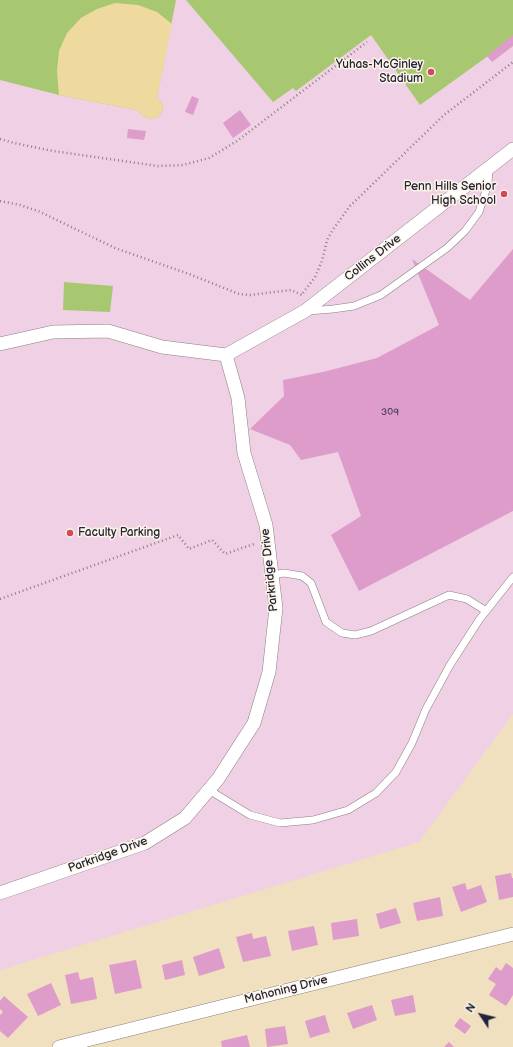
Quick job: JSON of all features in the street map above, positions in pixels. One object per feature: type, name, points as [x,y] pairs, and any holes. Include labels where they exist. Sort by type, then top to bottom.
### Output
[{"type":"street","name":"Collins Drive","points":[[226,355],[309,308],[513,149]]},
{"type":"street","points":[[0,344],[53,332],[108,331],[162,347],[226,355]]},
{"type":"street","name":"Parkridge Drive","points":[[0,893],[145,843],[185,818],[218,779],[254,723],[269,672],[276,608],[266,525],[244,453],[238,398],[226,355]]},
{"type":"street","name":"Mahoning Drive","points":[[59,1047],[513,934]]},
{"type":"lane","points":[[309,308],[333,309],[354,306],[381,295],[447,248],[465,231],[479,212],[488,184],[489,168]]},
{"type":"lane","points":[[272,575],[284,573],[302,576],[312,583],[326,622],[342,633],[355,635],[371,631],[449,595],[467,599],[486,611]]},
{"type":"lane","points":[[209,790],[250,815],[280,823],[313,820],[348,810],[376,793],[396,772],[412,743],[426,709],[450,665],[486,611],[513,577]]},
{"type":"path","points":[[0,139],[53,151],[158,166],[183,165],[209,158],[237,141],[367,42]]},
{"type":"path","points":[[301,295],[315,277],[322,261],[327,240],[350,206],[444,115],[513,62]]},
{"type":"path","points":[[0,201],[20,205],[38,211],[115,248],[189,274],[239,294],[250,295],[291,290],[301,295],[309,308]]},
{"type":"path","points":[[0,600],[178,535],[189,549],[212,540],[225,554],[268,540]]},
{"type":"shaded area","name":"Penn Hills Senior High School","points":[[0,0],[513,0],[513,714],[419,842],[0,970]]},
{"type":"green space","points":[[0,0],[176,0],[157,98],[163,105],[162,112],[158,117],[149,119],[137,110],[59,95],[0,80]]},
{"type":"green space","name":"Yuhas-McGinley Stadium","points":[[186,0],[513,0],[513,38],[420,105],[371,35],[296,91],[293,88],[273,102]]},
{"type":"green space","points":[[64,282],[113,286],[110,312],[63,310]]},
{"type":"sand","points":[[115,3],[138,5],[157,12],[172,24],[157,98],[163,105],[162,112],[158,117],[149,119],[137,110],[59,95],[57,71],[59,51],[67,33],[81,18],[97,9]]},
{"type":"building","points":[[513,35],[513,46],[492,62],[487,56]]},
{"type":"building","points":[[192,96],[199,99],[193,115],[185,112]]},
{"type":"building","points":[[240,110],[251,125],[233,138],[223,123]]},
{"type":"building","points":[[128,129],[146,131],[144,140],[127,138]]},
{"type":"building","points":[[513,249],[513,511],[359,591],[331,535],[361,516],[338,452],[301,460],[290,445],[250,429],[284,396],[283,380],[323,372],[377,358],[439,325],[412,259],[470,300]]},
{"type":"building","points":[[511,873],[513,878],[513,897],[499,900],[495,876]]},
{"type":"building","points":[[465,883],[467,890],[481,885],[487,902],[461,912],[452,887]]},
{"type":"building","points":[[440,897],[443,916],[417,921],[413,903]]},
{"type":"building","points":[[396,908],[401,923],[380,929],[376,914]]},
{"type":"building","points":[[357,919],[359,936],[333,940],[331,923]]},
{"type":"building","points":[[314,926],[318,945],[292,951],[288,931]]},
{"type":"building","points":[[252,933],[253,939],[266,936],[271,956],[243,962],[236,937]]},
{"type":"building","points":[[219,948],[225,968],[199,976],[193,957]]},
{"type":"building","points":[[136,960],[142,988],[115,994],[109,965]]},
{"type":"building","points":[[182,960],[185,975],[165,980],[162,965]]},
{"type":"building","points":[[506,963],[513,968],[513,995],[506,1006],[489,995],[496,984],[488,979],[496,967],[501,971]]},
{"type":"building","points":[[78,972],[80,980],[93,977],[97,999],[71,1004],[65,975]]},
{"type":"building","points":[[51,983],[61,1005],[38,1016],[27,994]]},
{"type":"building","points":[[413,995],[416,1012],[395,1016],[391,1000]]},
{"type":"building","points":[[4,996],[28,1017],[8,1038],[0,1031],[0,1015],[3,1012],[0,1009],[0,1001]]},
{"type":"building","points":[[372,1005],[377,1020],[353,1029],[347,1013]]},
{"type":"building","points":[[325,1015],[330,1032],[310,1038],[305,1021]]},
{"type":"building","points":[[460,1018],[471,1026],[465,1034],[454,1026]]},
{"type":"building","points":[[285,1026],[288,1044],[267,1047],[265,1029]]},
{"type":"building","points":[[247,1035],[250,1047],[222,1047],[221,1041]]},
{"type":"building","points":[[449,1042],[454,1047],[444,1047]]},
{"type":"place","name":"Yuhas-McGinley Stadium","points":[[431,72]]},
{"type":"place","name":"Penn Hills Senior High School","points":[[504,194]]},
{"type":"place","name":"Faculty Parking","points":[[70,533]]}]
